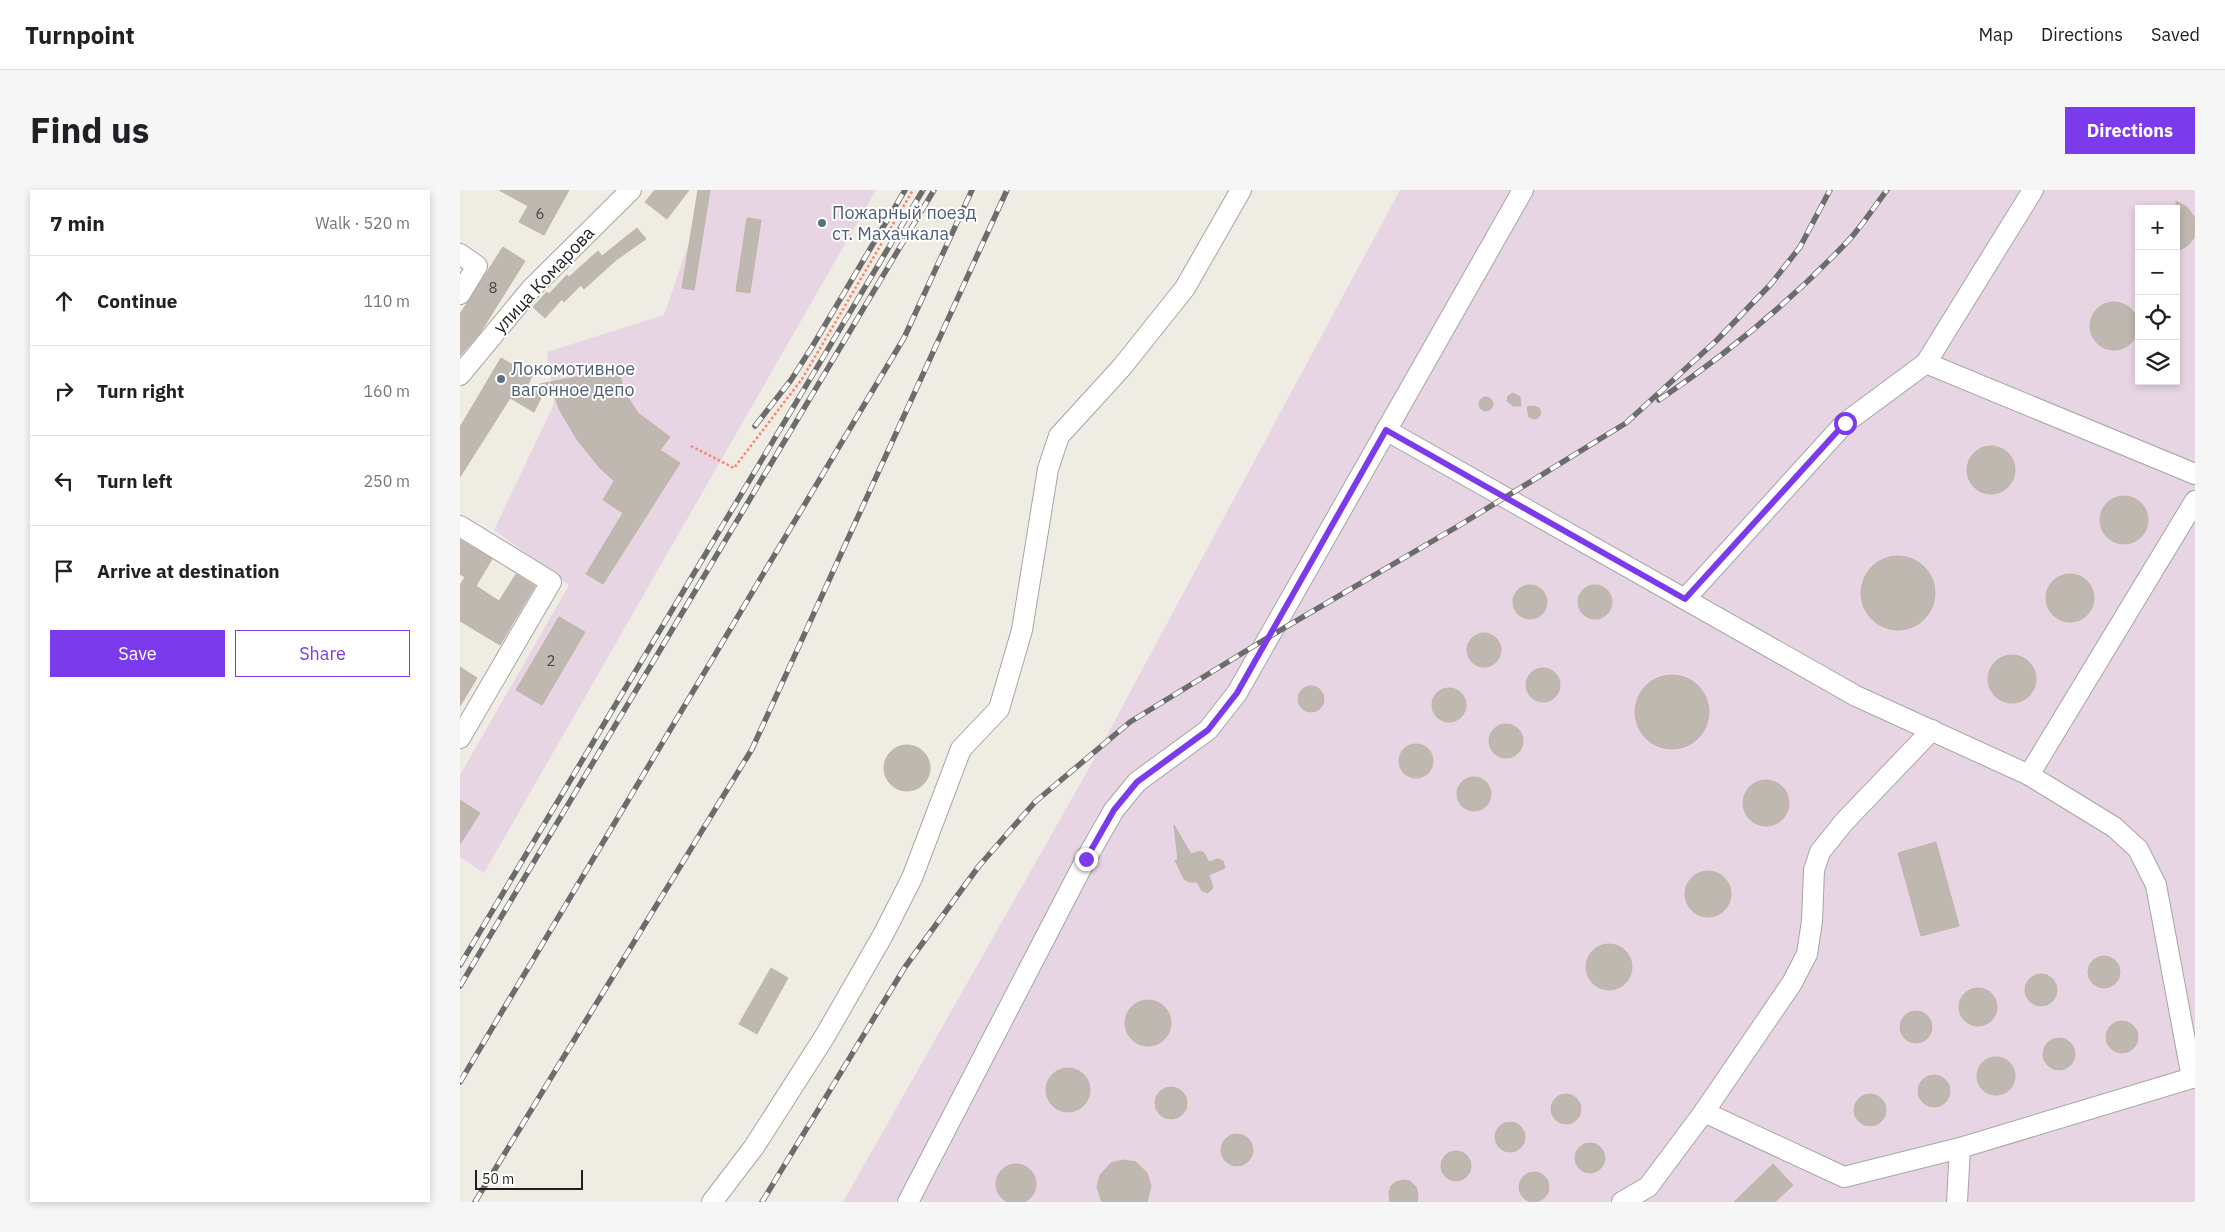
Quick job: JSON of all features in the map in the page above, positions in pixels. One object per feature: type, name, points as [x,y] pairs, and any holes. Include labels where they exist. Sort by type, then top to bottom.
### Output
[{"type":"street","name":"улица Комарова","points":[[460,375],[531,289],[631,190]]},
{"type":"street","points":[[712,1202],[754,1147],[825,1036],[884,935],[912,878],[961,749],[999,709],[1022,630],[1048,470],[1059,436],[1122,367],[1185,288],[1240,190]]},
{"type":"street","points":[[908,1202],[1086,859],[1114,810],[1137,782],[1208,730],[1237,693],[1523,190]]},
{"type":"street","points":[[1685,599],[1845,423],[1926,363],[2033,190]]},
{"type":"street","points":[[460,254],[477,266],[460,294]]},
{"type":"street","points":[[1926,363],[2195,474]]},
{"type":"street","points":[[1386,430],[1856,696],[2029,775],[2114,827],[2138,849],[2156,885],[2193,1077],[1960,1148],[1844,1177],[1704,1112]]},
{"type":"street","points":[[2029,775],[2195,500]]},
{"type":"street","points":[[460,526],[551,582],[460,738]]},
{"type":"street","points":[[1622,1202],[1648,1187],[1704,1112],[1792,983],[1807,954],[1812,921],[1814,870],[1820,852],[1844,822],[1932,730]]},
{"type":"street","points":[[1956,1202],[1960,1148]]},
{"type":"path","points":[[691,446],[734,468],[802,379],[913,190]]},
{"type":"shaded area","points":[[702,190],[876,190],[484,873],[460,857],[460,775],[569,585],[494,530],[554,404],[547,352],[664,315],[697,219]]},
{"type":"shaded area","points":[[1400,190],[2195,190],[2195,1202],[843,1202],[1092,763]]},
{"type":"building","points":[[499,190],[569,190],[544,235],[519,222],[528,206]]},
{"type":"building","points":[[655,190],[689,190],[667,219],[645,202]]},
{"type":"building","points":[[698,190],[710,190],[694,290],[682,288]]},
{"type":"building","points":[[2176,201],[2187,207],[2195,218],[2194,238],[2187,246],[2180,250],[2180,205],[2176,205]]},
{"type":"building","points":[[747,218],[761,220],[750,293],[736,291]]},
{"type":"building","points":[[637,228],[646,239],[616,260],[584,289],[581,285],[564,302],[562,299],[545,318],[533,307],[547,292],[549,294],[567,275],[569,277],[598,251],[602,256]]},
{"type":"building","points":[[503,247],[525,261],[480,333],[460,356],[460,314]]},
{"type":"building","points":[[2109,302],[2119,302],[2128,306],[2134,312],[2135,338],[2128,346],[2119,350],[2109,350],[2100,346],[2094,340],[2090,331],[2090,321],[2094,312],[2100,306]]},
{"type":"building","points":[[501,358],[532,376],[527,387],[549,382],[534,412],[510,398],[460,477],[460,427]]},
{"type":"building","points":[[618,369],[625,393],[638,413],[670,437],[660,450],[680,463],[603,584],[586,574],[623,513],[603,500],[614,481],[600,468],[578,441],[559,409],[550,382]]},
{"type":"building","points":[[1513,393],[1520,397],[1521,406],[1513,406],[1507,401],[1508,396]]},
{"type":"building","points":[[1486,397],[1491,399],[1493,404],[1491,409],[1486,411],[1481,409],[1479,404],[1481,399]]},
{"type":"building","points":[[1534,406],[1539,408],[1541,413],[1538,418],[1534,419],[1529,417],[1527,407]]},
{"type":"building","points":[[1986,446],[1996,446],[2005,450],[2011,456],[2014,461],[2014,479],[2005,490],[1996,494],[1986,494],[1977,490],[1971,484],[1967,475],[1967,465],[1971,456],[1977,450]]},
{"type":"building","points":[[2119,496],[2129,496],[2138,500],[2144,506],[2147,511],[2147,529],[2138,540],[2129,544],[2119,544],[2110,540],[2104,534],[2100,525],[2100,515],[2104,506],[2110,500]]},
{"type":"building","points":[[460,540],[492,559],[476,586],[499,601],[516,574],[535,586],[500,645],[460,621],[460,585],[465,577],[460,574]]},
{"type":"building","points":[[1898,556],[1919,562],[1929,572],[1935,593],[1929,614],[1919,624],[1898,630],[1877,624],[1867,614],[1861,593],[1867,572],[1877,562]]},
{"type":"building","points":[[2065,574],[2075,574],[2084,578],[2090,584],[2093,589],[2093,607],[2084,618],[2075,622],[2065,622],[2056,618],[2050,612],[2046,603],[2046,593],[2050,584],[2056,578]]},
{"type":"building","points":[[1530,585],[1542,590],[1547,602],[1542,614],[1530,619],[1518,614],[1513,602],[1518,590]]},
{"type":"building","points":[[1595,585],[1607,590],[1612,602],[1607,614],[1595,619],[1583,614],[1578,602],[1583,590]]},
{"type":"building","points":[[559,617],[585,632],[542,705],[516,690]]},
{"type":"building","points":[[1484,633],[1496,638],[1501,650],[1496,662],[1484,667],[1472,662],[1467,650],[1472,638]]},
{"type":"building","points":[[2007,655],[2017,655],[2026,659],[2032,665],[2035,670],[2035,688],[2026,699],[2017,703],[2007,703],[1998,699],[1992,693],[1988,684],[1988,674],[1992,665],[1998,659]]},
{"type":"building","points":[[460,667],[477,678],[460,706]]},
{"type":"building","points":[[1543,668],[1555,673],[1560,685],[1555,697],[1543,702],[1531,697],[1526,685],[1531,673]]},
{"type":"building","points":[[1672,675],[1686,678],[1698,686],[1706,698],[1709,712],[1706,726],[1698,738],[1686,746],[1672,749],[1658,746],[1646,738],[1638,726],[1635,712],[1638,698],[1646,686],[1658,678]]},
{"type":"building","points":[[1311,686],[1320,690],[1324,699],[1320,708],[1311,712],[1302,708],[1298,699],[1302,690]]},
{"type":"building","points":[[1449,688],[1461,693],[1466,705],[1461,717],[1449,722],[1437,717],[1432,705],[1437,693]]},
{"type":"building","points":[[1506,724],[1518,729],[1523,741],[1518,753],[1506,758],[1494,753],[1489,741],[1494,729]]},
{"type":"building","points":[[1416,744],[1428,749],[1433,761],[1428,773],[1416,778],[1404,773],[1399,761],[1404,749]]},
{"type":"building","points":[[902,745],[912,745],[926,755],[930,768],[926,781],[920,787],[912,791],[902,791],[888,781],[884,773],[884,763],[894,749]]},
{"type":"building","points":[[1474,777],[1486,782],[1491,794],[1486,806],[1474,811],[1462,806],[1457,794],[1462,782]]},
{"type":"building","points":[[1766,780],[1779,784],[1785,790],[1789,803],[1785,816],[1779,822],[1766,826],[1753,822],[1747,816],[1743,803],[1747,790],[1753,784]]},
{"type":"building","points":[[460,800],[480,813],[460,844]]},
{"type":"building","points":[[1174,825],[1191,854],[1201,851],[1209,862],[1218,859],[1223,861],[1225,868],[1209,875],[1213,888],[1208,893],[1202,891],[1197,882],[1189,882],[1184,879],[1175,860],[1178,860]]},
{"type":"building","points":[[1936,842],[1959,926],[1921,936],[1898,853]]},
{"type":"building","points":[[1708,871],[1721,875],[1727,881],[1731,894],[1727,907],[1721,913],[1708,917],[1695,913],[1689,907],[1685,894],[1689,881],[1695,875]]},
{"type":"building","points":[[1609,944],[1622,948],[1628,954],[1632,967],[1628,980],[1622,986],[1609,990],[1596,986],[1590,980],[1586,967],[1590,954],[1596,948]]},
{"type":"building","points":[[2104,956],[2110,957],[2115,961],[2119,966],[2119,978],[2115,983],[2110,987],[2104,988],[2098,987],[2093,983],[2089,978],[2088,972],[2089,966],[2093,961],[2098,957]]},
{"type":"building","points":[[771,968],[788,978],[757,1034],[739,1024]]},
{"type":"building","points":[[2041,974],[2047,975],[2052,979],[2056,984],[2056,996],[2052,1001],[2047,1005],[2041,1006],[2035,1005],[2030,1001],[2026,996],[2025,990],[2026,984],[2030,979],[2035,975]]},
{"type":"building","points":[[1978,988],[1991,994],[1997,1007],[1991,1020],[1978,1026],[1965,1020],[1959,1007],[1965,994]]},
{"type":"building","points":[[1143,1000],[1153,1000],[1167,1010],[1171,1023],[1167,1036],[1161,1042],[1153,1046],[1143,1046],[1129,1036],[1125,1028],[1125,1018],[1135,1004]]},
{"type":"building","points":[[1916,1011],[1922,1012],[1927,1016],[1931,1021],[1931,1033],[1927,1038],[1922,1042],[1916,1043],[1910,1042],[1905,1038],[1901,1033],[1900,1027],[1901,1021],[1905,1016],[1910,1012]]},
{"type":"building","points":[[2122,1021],[2128,1022],[2133,1026],[2137,1031],[2137,1043],[2133,1048],[2128,1052],[2122,1053],[2116,1052],[2111,1048],[2107,1043],[2106,1037],[2107,1031],[2111,1026],[2116,1022]]},
{"type":"building","points":[[2059,1038],[2065,1039],[2070,1043],[2074,1048],[2074,1060],[2070,1065],[2065,1069],[2059,1070],[2053,1069],[2048,1065],[2044,1060],[2043,1054],[2044,1048],[2048,1043],[2053,1039]]},
{"type":"building","points":[[1996,1057],[2009,1063],[2015,1076],[2009,1089],[1996,1095],[1983,1089],[1977,1076],[1983,1063]]},
{"type":"building","points":[[1072,1068],[1084,1074],[1089,1081],[1089,1099],[1084,1106],[1077,1111],[1064,1112],[1056,1109],[1049,1102],[1046,1086],[1049,1078],[1056,1071]]},
{"type":"building","points":[[1934,1075],[1940,1076],[1945,1080],[1949,1085],[1949,1097],[1945,1102],[1940,1106],[1934,1107],[1928,1106],[1923,1102],[1919,1097],[1918,1091],[1919,1085],[1923,1080],[1928,1076]]},
{"type":"building","points":[[1171,1087],[1177,1088],[1182,1092],[1186,1097],[1186,1109],[1182,1114],[1177,1118],[1171,1119],[1165,1118],[1160,1114],[1156,1109],[1155,1103],[1156,1097],[1160,1092],[1165,1088]]},
{"type":"building","points":[[1566,1094],[1572,1095],[1580,1103],[1580,1115],[1572,1123],[1566,1124],[1560,1123],[1552,1115],[1551,1109],[1552,1103],[1560,1095]]},
{"type":"building","points":[[1870,1094],[1876,1095],[1881,1099],[1885,1104],[1885,1116],[1881,1121],[1876,1125],[1870,1126],[1864,1125],[1859,1121],[1855,1116],[1854,1110],[1855,1104],[1859,1099],[1864,1095]]},
{"type":"building","points":[[1510,1122],[1516,1123],[1524,1131],[1524,1143],[1516,1151],[1510,1152],[1504,1151],[1496,1143],[1495,1137],[1496,1131],[1504,1123]]},
{"type":"building","points":[[1237,1134],[1243,1135],[1248,1139],[1252,1144],[1252,1156],[1248,1161],[1243,1165],[1237,1166],[1231,1165],[1226,1161],[1222,1156],[1221,1150],[1222,1144],[1226,1139],[1231,1135]]},
{"type":"building","points":[[1590,1143],[1596,1144],[1604,1152],[1604,1164],[1596,1172],[1590,1173],[1584,1172],[1576,1164],[1575,1158],[1576,1152],[1584,1144]]},
{"type":"building","points":[[1456,1151],[1462,1152],[1470,1160],[1470,1172],[1462,1180],[1456,1181],[1450,1180],[1442,1172],[1441,1166],[1442,1160],[1450,1152]]},
{"type":"building","points":[[1123,1160],[1136,1162],[1147,1173],[1151,1186],[1147,1202],[1102,1202],[1097,1187],[1100,1175],[1111,1163]]},
{"type":"building","points":[[1020,1164],[1027,1167],[1033,1173],[1036,1184],[1035,1192],[1027,1201],[1020,1204],[1012,1204],[1005,1201],[997,1192],[996,1180],[999,1173],[1008,1165]]},
{"type":"building","points":[[1773,1164],[1793,1185],[1775,1202],[1734,1202]]},
{"type":"building","points":[[1534,1172],[1540,1173],[1548,1181],[1548,1193],[1540,1201],[1534,1202],[1528,1201],[1520,1193],[1519,1187],[1520,1181],[1528,1173]]},
{"type":"building","points":[[1403,1180],[1410,1181],[1416,1187],[1418,1194],[1417,1202],[1390,1202],[1389,1193],[1391,1186]]},
{"type":"railway","points":[[755,426],[791,380],[812,347],[905,190]]},
{"type":"railway","points":[[460,965],[923,190]]},
{"type":"railway","points":[[460,986],[934,190]]},
{"type":"railway","points":[[460,1082],[904,338],[972,190]]},
{"type":"railway","points":[[475,1202],[752,749],[1007,190]]},
{"type":"railway","points":[[762,1202],[905,967],[979,866],[1035,802],[1130,722],[1267,638],[1460,525],[1626,423],[1717,340],[1771,284],[1800,247],[1830,190]]},
{"type":"railway","points":[[1659,400],[1758,326],[1804,285],[1853,235],[1887,190]]},
{"type":"place","name":"Пожарный поезд ст. Махачкала","points":[[822,223]]},
{"type":"place","name":"Локомотивное вагонное депо","points":[[501,379]]},
{"type":"route","points":[[1086,859],[1114,810],[1137,782],[1208,730],[1237,693],[1386,430],[1685,599],[1845,423]]}]
